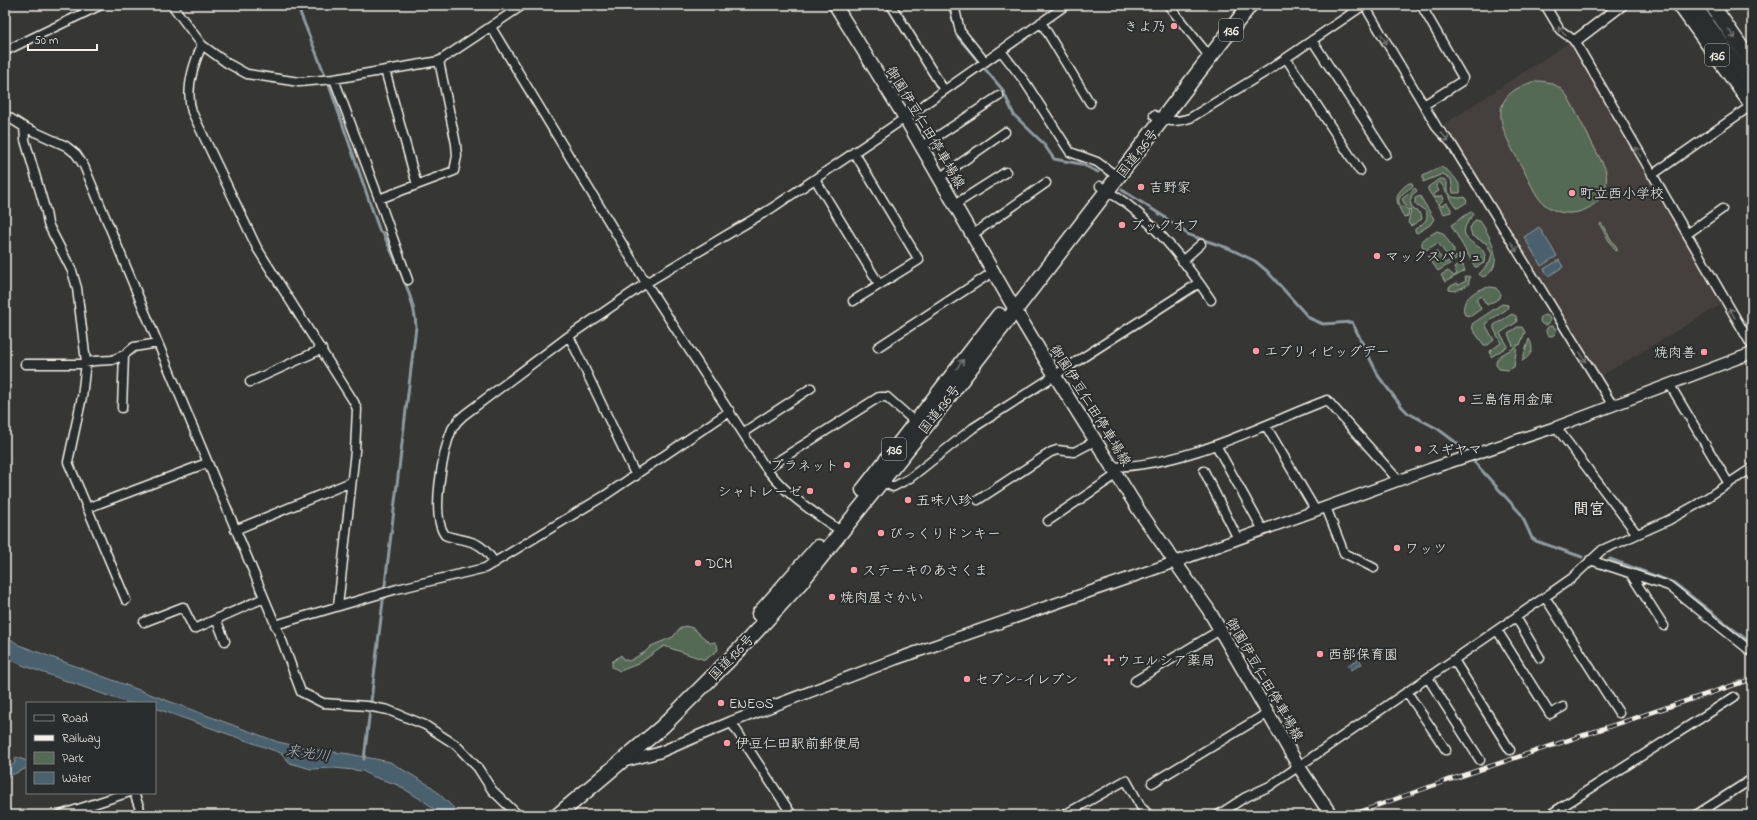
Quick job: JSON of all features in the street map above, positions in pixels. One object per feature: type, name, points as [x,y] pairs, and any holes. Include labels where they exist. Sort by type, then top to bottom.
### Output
[{"type":"highway","name":"国道136号","points":[[558,815],[663,726],[745,643],[802,581],[878,479],[1104,189],[1239,5]]},
{"type":"highway","name":"国道136号","points":[[1104,189],[1112,172],[1250,5]]},
{"type":"highway","name":"136","points":[[1680,5],[1752,105]]},
{"type":"highway","points":[[1693,5],[1752,87]]},
{"type":"highway","name":"136","points":[[1712,5],[1752,62]]},
{"type":"highway","name":"国道136号","points":[[547,815],[657,720],[728,647],[878,479],[915,422],[1012,306]]},
{"type":"main road","name":"御園伊豆仁田停車場線","points":[[835,5],[905,118],[1012,306],[1114,471],[1220,630],[1269,712],[1298,767],[1331,815]]},
{"type":"street","points":[[5,50],[101,5]]},
{"type":"street","points":[[172,5],[202,45],[227,63],[247,74],[299,82],[334,79],[439,61],[523,5]]},
{"type":"street","points":[[891,5],[944,90]]},
{"type":"street","points":[[954,5],[960,31],[985,62]]},
{"type":"street","points":[[495,563],[481,546],[471,542],[453,539],[445,535],[442,531],[438,510],[441,469],[448,440],[453,428],[464,415],[569,336],[646,283],[772,208],[905,118],[1066,5]]},
{"type":"street","points":[[1168,5],[1205,51]]},
{"type":"street","points":[[1158,117],[1180,121],[1190,118],[1286,58],[1365,5],[1438,129],[1451,143],[1613,406]]},
{"type":"street","points":[[1421,5],[1463,78],[1462,81],[1424,105]]},
{"type":"street","points":[[1545,5],[1560,30],[1575,42],[1752,346]]},
{"type":"street","points":[[1575,42],[1622,5]]},
{"type":"street","points":[[1041,22],[1090,103]]},
{"type":"street","points":[[491,27],[646,283],[767,468],[786,492],[835,527]]},
{"type":"street","points":[[1312,40],[1386,154]]},
{"type":"street","points":[[202,45],[197,56],[189,89],[189,104],[192,112],[257,248],[322,349],[357,409],[338,606]]},
{"type":"street","points":[[1001,51],[1025,82],[1070,152],[1097,162],[1112,172]]},
{"type":"street","points":[[1286,58],[1360,170]]},
{"type":"street","points":[[379,199],[454,171],[457,156],[456,144],[439,61]]},
{"type":"street","points":[[385,70],[417,185]]},
{"type":"street","points":[[334,79],[408,280]]},
{"type":"street","points":[[921,147],[998,96]]},
{"type":"street","points":[[1652,175],[1752,105]]},
{"type":"street","points":[[5,115],[24,127],[66,146],[76,154],[93,187],[264,598],[301,692],[323,703],[367,706],[388,710],[425,725],[456,745],[478,768],[492,790],[518,815]]},
{"type":"street","points":[[24,127],[25,140],[46,212],[48,224],[72,271],[77,288],[86,362],[82,397],[68,462],[126,600]]},
{"type":"street","points":[[939,178],[1005,132]]},
{"type":"street","points":[[853,301],[919,260],[854,152]]},
{"type":"street","points":[[954,205],[1006,172]]},
{"type":"street","points":[[814,179],[879,284]]},
{"type":"street","points":[[972,235],[1046,183]]},
{"type":"street","points":[[1104,189],[1135,211],[1182,261],[1211,300]]},
{"type":"street","points":[[1687,234],[1722,209]]},
{"type":"street","points":[[1182,261],[1201,244]]},
{"type":"street","points":[[878,347],[993,272]]},
{"type":"street","points":[[878,479],[893,487],[910,478],[973,428],[1199,283]]},
{"type":"street","points":[[569,336],[636,476]]},
{"type":"street","points":[[25,364],[80,364],[86,362],[112,360],[124,355],[134,347],[158,343]]},
{"type":"street","points":[[250,382],[322,349]]},
{"type":"street","points":[[607,764],[622,762],[658,753],[731,722],[918,651],[1556,427],[1752,353]]},
{"type":"street","points":[[122,408],[124,355]]},
{"type":"street","points":[[1670,385],[1729,484]]},
{"type":"street","points":[[744,432],[811,388]]},
{"type":"street","points":[[767,468],[879,396],[887,397],[915,422]]},
{"type":"street","points":[[1048,521],[1114,471],[1191,453],[1216,445],[1327,400],[1399,481]]},
{"type":"street","points":[[275,625],[385,593],[485,568],[636,476],[730,411]]},
{"type":"street","points":[[1266,426],[1316,511]]},
{"type":"street","points":[[1556,427],[1637,534]]},
{"type":"street","points":[[978,500],[1051,452],[1057,450],[1074,452],[1095,441]]},
{"type":"street","points":[[1216,445],[1263,530]]},
{"type":"street","points":[[87,508],[207,463]]},
{"type":"street","points":[[1218,815],[1244,798],[1270,786],[1428,678],[1572,578],[1602,550],[1696,505],[1752,468]]},
{"type":"street","points":[[1204,471],[1238,539]]},
{"type":"street","points":[[235,530],[351,482]]},
{"type":"street","points":[[1326,507],[1344,552],[1374,568]]},
{"type":"street","points":[[1590,560],[1669,586],[1752,652]]},
{"type":"street","points":[[1630,573],[1664,626]]},
{"type":"street","points":[[1545,597],[1619,713]]},
{"type":"street","points":[[144,622],[183,607],[194,629],[264,598]]},
{"type":"street","points":[[1516,617],[1540,658]]},
{"type":"street","points":[[216,619],[225,641]]},
{"type":"street","points":[[1135,681],[1220,630]]},
{"type":"street","points":[[1497,630],[1550,714],[1563,707]]},
{"type":"street","points":[[1454,660],[1510,750]]},
{"type":"street","points":[[1428,678],[1480,760]]},
{"type":"street","points":[[1407,692],[1446,750]]},
{"type":"street","points":[[1549,815],[1734,697]]},
{"type":"street","points":[[1152,783],[1269,712]]},
{"type":"street","points":[[731,722],[792,815]]},
{"type":"street","points":[[1696,815],[1752,779]]},
{"type":"street","points":[[1064,815],[1126,780],[1141,807],[1149,815]]},
{"type":"street","points":[[60,815],[124,794]]},
{"type":"street","points":[[134,794],[142,815]]},
{"type":"shaded area","name":"町立西小学校","points":[[1568,43],[1572,44],[1683,233],[1722,304],[1599,377],[1461,154],[1451,133],[1443,125]]},
{"type":"green space","points":[[1536,81],[1554,84],[1568,97],[1605,168],[1607,180],[1604,191],[1599,200],[1591,207],[1581,211],[1570,213],[1559,212],[1548,207],[1540,200],[1509,143],[1504,130],[1501,118],[1502,107],[1507,97],[1518,88]]},
{"type":"green space","points":[[1440,167],[1444,168],[1454,177],[1459,185],[1460,193],[1453,193],[1451,179],[1443,174],[1423,182],[1423,176]]},
{"type":"green space","points":[[1439,179],[1447,181],[1447,190],[1452,197],[1465,197],[1467,202],[1458,208],[1456,207],[1440,182],[1436,185],[1439,191],[1434,194],[1436,198],[1442,195],[1444,199],[1439,204],[1441,206],[1447,203],[1451,209],[1451,212],[1444,214],[1428,190],[1428,187]]},
{"type":"green space","points":[[1409,183],[1412,183],[1413,186],[1399,198],[1400,204],[1409,210],[1408,216],[1404,217],[1397,202],[1397,198],[1400,191]]},
{"type":"green space","points":[[1415,188],[1417,191],[1412,195],[1410,202],[1413,209],[1421,214],[1422,219],[1411,226],[1408,223],[1411,211],[1402,199]]},
{"type":"green space","points":[[1420,196],[1434,219],[1430,225],[1417,233],[1415,232],[1415,229],[1427,218],[1426,212],[1415,204],[1415,198]]},
{"type":"green space","points":[[1472,211],[1474,214],[1464,230],[1467,238],[1482,249],[1485,255],[1484,263],[1477,267],[1475,267],[1451,225]]},
{"type":"green space","points":[[1475,220],[1480,221],[1484,227],[1492,242],[1494,250],[1494,266],[1490,272],[1483,277],[1479,274],[1490,262],[1492,253],[1486,243],[1472,236],[1470,228]]},
{"type":"green space","points":[[1601,223],[1617,250],[1615,251],[1600,225]]},
{"type":"green space","points":[[1437,231],[1443,233],[1454,250],[1454,253],[1448,257],[1438,243],[1426,250],[1422,246],[1422,240]]},
{"type":"green space","points":[[1436,251],[1445,263],[1457,256],[1459,258],[1438,271],[1428,257]]},
{"type":"green space","points":[[1459,264],[1463,265],[1465,271],[1445,282],[1441,275],[1448,271],[1454,276],[1457,274],[1454,268]]},
{"type":"green space","points":[[1469,276],[1470,278],[1468,285],[1455,291],[1449,290],[1449,287],[1466,281],[1465,277]]},
{"type":"green space","points":[[1491,287],[1496,288],[1501,294],[1500,298],[1487,305],[1481,296],[1476,299],[1481,309],[1471,316],[1465,315],[1464,304],[1466,300],[1475,292]]},
{"type":"green space","points":[[1502,304],[1508,305],[1507,309],[1485,324],[1494,340],[1488,345],[1484,345],[1473,330],[1472,324]]},
{"type":"green space","points":[[1512,314],[1516,316],[1517,322],[1500,333],[1508,346],[1491,357],[1490,351],[1501,343],[1494,329],[1494,325]]},
{"type":"green space","points":[[1543,315],[1547,315],[1549,316],[1549,324],[1543,325],[1540,322],[1540,318]]},
{"type":"green space","points":[[1549,326],[1553,326],[1555,327],[1555,335],[1549,336],[1546,333],[1546,329]]},
{"type":"green space","points":[[1517,327],[1522,327],[1525,332],[1520,345],[1517,345],[1514,367],[1508,370],[1499,369],[1496,365],[1497,359],[1514,348],[1508,334]]},
{"type":"green space","points":[[1529,339],[1532,349],[1528,357],[1522,361]]},
{"type":"green space","points":[[685,626],[693,628],[710,643],[715,642],[718,650],[705,660],[664,646],[638,664],[620,671],[612,667],[612,662],[621,655],[623,659],[629,661],[645,652],[651,646],[673,637],[679,629]]},
{"type":"water","points":[[1539,227],[1557,256],[1541,266],[1524,237]]},
{"type":"water","points":[[1559,260],[1563,267],[1548,276],[1544,269]]},
{"type":"water","name":"来光川","points":[[5,635],[19,645],[278,742],[310,749],[350,754],[390,762],[432,787],[461,815],[440,815],[428,804],[398,785],[371,776],[363,771],[334,768],[311,769],[290,763],[281,753],[156,708],[156,702],[125,702],[22,665],[5,657]]},
{"type":"water","points":[[1359,659],[1362,664],[1351,670],[1348,665]]},
{"type":"water","points":[[16,757],[26,761],[26,768],[5,778],[5,767],[7,768],[14,764]]},
{"type":"waterway","points":[[297,5],[329,85],[380,232],[383,233],[398,267],[408,291],[415,315],[416,327],[364,759]]},
{"type":"waterway","points":[[949,5],[957,36],[1002,89],[1014,115],[1043,143],[1054,159],[1081,164],[1098,172]]},
{"type":"waterway","points":[[1122,190],[1163,216],[1189,235],[1228,248],[1255,261],[1267,271],[1309,318],[1323,324],[1352,322],[1379,377],[1402,407],[1408,413],[1438,429],[1458,444],[1521,514],[1532,538],[1536,541],[1582,557]]},
{"type":"waterway","points":[[1610,559],[1674,583],[1752,644]]},
{"type":"railway","points":[[1351,815],[1443,782],[1752,679]]},
{"type":"place","name":"きよ乃","points":[[1174,26]]},
{"type":"place","name":"吉野家","points":[[1141,187]]},
{"type":"place","name":"町立西小学校","points":[[1572,193]]},
{"type":"place","name":"ブックオフ","points":[[1122,225]]},
{"type":"place","name":"マックスバリュ","points":[[1377,256]]},
{"type":"place","name":"エブリィビッグデー","points":[[1256,351]]},
{"type":"place","name":"焼肉善","points":[[1704,352]]},
{"type":"place","name":"三島信用金庫","points":[[1462,399]]},
{"type":"place","name":"スギヤマ","points":[[1418,449]]},
{"type":"place","name":"プラネット","points":[[847,465]]},
{"type":"place","name":"シャトレーゼ","points":[[810,491]]},
{"type":"place","name":"五味八珍","points":[[908,500]]},
{"type":"place","name":"びっくりドンキー","points":[[881,533]]},
{"type":"place","name":"ワッツ","points":[[1397,548]]},
{"type":"place","name":"DCM","points":[[698,563]]},
{"type":"place","name":"ステーキのあさくま","points":[[854,570]]},
{"type":"place","name":"焼肉屋さかい","points":[[832,597]]},
{"type":"place","name":"西部保育園","points":[[1320,654]]},
{"type":"place","name":"ウエルシア薬局","points":[[1109,660]]},
{"type":"place","name":"セブン-イレブン","points":[[967,679]]},
{"type":"place","name":"ENEOS","points":[[721,703]]},
{"type":"place","name":"伊豆仁田駅前郵便局","points":[[727,743]]},
{"type":"district","name":"間宮","points":[[1589,508]]}]
